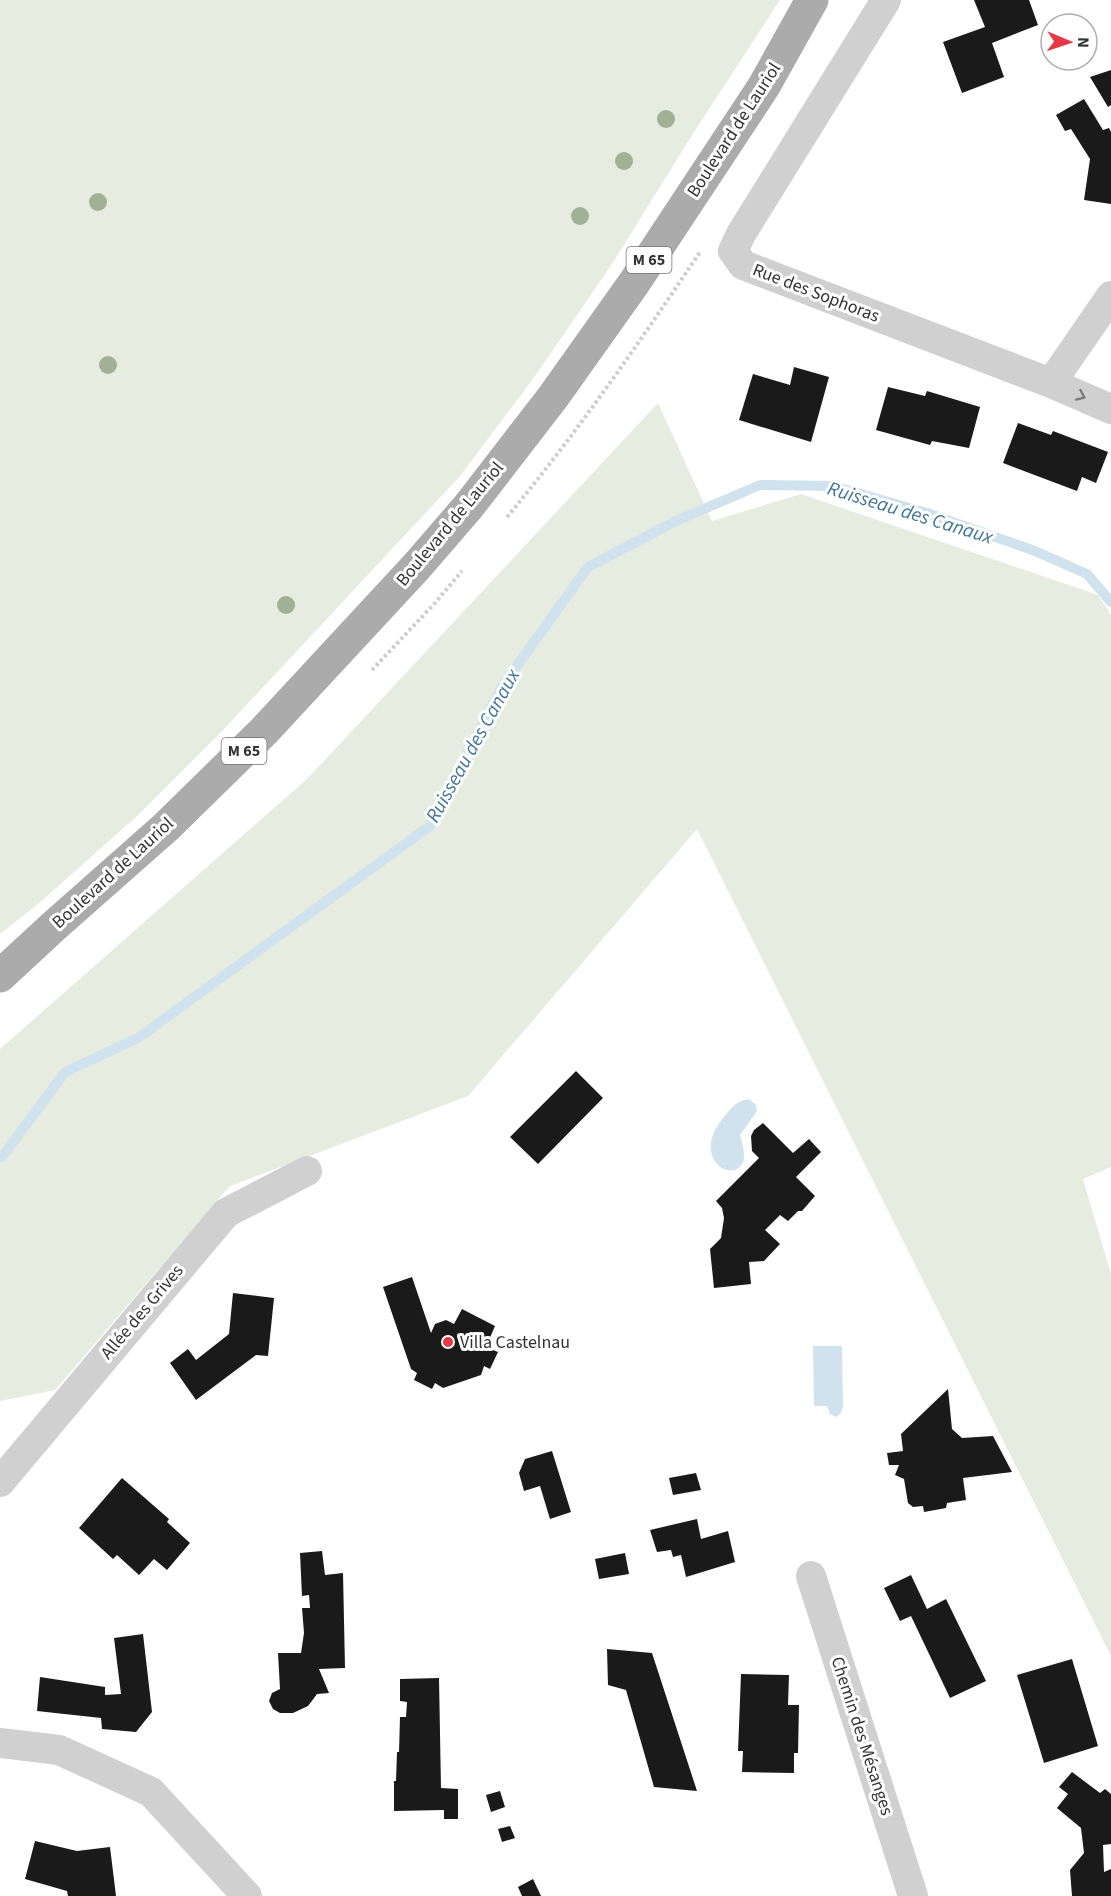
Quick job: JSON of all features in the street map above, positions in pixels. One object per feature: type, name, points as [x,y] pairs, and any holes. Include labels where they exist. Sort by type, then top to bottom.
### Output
[{"type":"main road","name":"Boulevard de Lauriol","points":[[0,976],[166,827],[264,731],[417,566],[468,507],[553,397],[634,283],[764,86],[812,0]]},
{"type":"street","name":"Rue des Sophoras","points":[[886,0],[733,250],[742,265],[1051,383],[1111,410]]},
{"type":"street","points":[[1051,383],[1111,296]]},
{"type":"street","name":"Allée des Grives","points":[[0,1482],[226,1213],[307,1171]]},
{"type":"street","name":"Chemin des Mésanges","points":[[811,1576],[913,1896]]},
{"type":"street","points":[[0,1743],[59,1750],[151,1792],[248,1896]]},
{"type":"shaded area","points":[[0,0],[780,0],[612,264],[533,379],[460,476],[225,728],[136,817],[38,904],[0,934]]},
{"type":"shaded area","points":[[658,403],[712,521],[801,494],[1098,595],[1111,615],[1111,1167],[1083,1179],[1111,1274],[1111,1656],[697,829],[468,1096],[230,1186],[55,1390],[0,1401],[0,1049],[307,779]]},
{"type":"water","points":[[749,1099],[756,1105],[757,1111],[740,1135],[744,1152],[743,1162],[738,1168],[723,1169],[712,1155],[711,1145],[714,1132],[732,1107]]},
{"type":"water","points":[[813,1346],[842,1346],[843,1406],[841,1413],[836,1417],[830,1414],[827,1406],[814,1406]]},
{"type":"building","points":[[974,0],[1029,0],[1038,25],[992,43],[1004,77],[962,93],[943,42],[985,27]]},
{"type":"building","points":[[1111,70],[1111,105],[1108,107],[1090,77]]},
{"type":"building","points":[[1084,99],[1103,130],[1109,128],[1111,132],[1111,204],[1084,200],[1090,159],[1071,129],[1065,131],[1056,115]]},
{"type":"building","points":[[794,367],[829,377],[811,442],[739,420],[753,374],[790,385]]},
{"type":"building","points":[[888,387],[925,396],[927,391],[980,407],[969,448],[932,441],[930,445],[876,430]]},
{"type":"building","points":[[1018,423],[1051,435],[1053,431],[1108,452],[1096,483],[1082,477],[1077,491],[1003,463]]},
{"type":"building","points":[[576,1071],[603,1098],[538,1164],[510,1137]]},
{"type":"building","points":[[763,1123],[793,1153],[809,1139],[821,1152],[796,1177],[815,1196],[802,1211],[798,1211],[788,1221],[780,1215],[765,1230],[780,1244],[764,1261],[749,1262],[751,1284],[714,1288],[710,1249],[721,1238],[724,1218],[722,1208],[716,1201],[759,1158],[752,1151],[751,1136],[754,1130]]},
{"type":"building","points":[[412,1277],[431,1333],[435,1324],[446,1320],[454,1324],[462,1309],[495,1326],[486,1347],[498,1352],[490,1369],[484,1366],[481,1375],[443,1388],[435,1383],[432,1389],[414,1380],[417,1373],[411,1369],[383,1287]]},
{"type":"building","points":[[233,1293],[274,1298],[268,1356],[256,1355],[196,1400],[170,1363],[188,1349],[196,1360],[229,1334]]},
{"type":"building","points":[[948,1389],[952,1429],[962,1438],[993,1436],[1012,1472],[963,1478],[966,1500],[947,1503],[946,1508],[924,1512],[923,1506],[913,1507],[908,1503],[904,1479],[895,1475],[899,1465],[889,1465],[887,1453],[903,1451],[901,1434]]},
{"type":"building","points":[[552,1451],[571,1512],[550,1519],[540,1486],[524,1491],[519,1473],[525,1459]]},
{"type":"building","points":[[696,1473],[701,1490],[673,1495],[669,1478]]},
{"type":"building","points":[[122,1478],[169,1519],[167,1522],[190,1543],[167,1570],[154,1559],[139,1575],[117,1555],[113,1559],[79,1528]]},
{"type":"building","points":[[697,1519],[701,1539],[728,1531],[735,1562],[686,1577],[681,1555],[673,1557],[671,1550],[657,1552],[650,1530]]},
{"type":"building","points":[[322,1551],[325,1575],[343,1573],[345,1668],[319,1669],[329,1693],[317,1694],[308,1706],[293,1713],[280,1713],[273,1709],[269,1701],[272,1693],[280,1689],[278,1653],[301,1653],[304,1633],[302,1608],[310,1608],[309,1595],[302,1596],[300,1553]]},
{"type":"building","points":[[625,1553],[629,1574],[599,1579],[595,1559]]},
{"type":"building","points":[[911,1575],[927,1609],[946,1599],[986,1681],[950,1698],[911,1616],[900,1621],[884,1588]]},
{"type":"building","points":[[143,1634],[152,1712],[136,1732],[102,1729],[101,1718],[37,1711],[40,1677],[105,1687],[105,1695],[121,1694],[114,1638]]},
{"type":"building","points":[[607,1649],[652,1653],[697,1791],[654,1787],[626,1690],[608,1685]]},
{"type":"building","points":[[1072,1659],[1098,1746],[1044,1763],[1017,1675]]},
{"type":"building","points":[[741,1674],[789,1675],[788,1705],[799,1705],[798,1753],[794,1753],[794,1773],[742,1772],[743,1751],[738,1751]]},
{"type":"building","points":[[439,1678],[441,1788],[458,1789],[458,1819],[444,1819],[444,1810],[394,1811],[394,1781],[396,1781],[397,1752],[399,1752],[400,1717],[406,1717],[407,1702],[400,1701],[400,1679]]},
{"type":"building","points":[[1072,1772],[1100,1793],[1105,1789],[1111,1794],[1111,1844],[1103,1845],[1104,1872],[1111,1869],[1111,1896],[1072,1896],[1070,1870],[1084,1853],[1081,1828],[1057,1808],[1068,1794],[1059,1787]]},
{"type":"building","points":[[500,1791],[505,1807],[491,1812],[486,1795]]},
{"type":"building","points":[[510,1826],[515,1838],[502,1842],[498,1829]]},
{"type":"building","points":[[35,1841],[77,1851],[110,1847],[116,1896],[68,1896],[67,1891],[25,1879]]},
{"type":"building","points":[[533,1879],[541,1896],[522,1896],[518,1887]]},
{"type":"waterway","name":"Ruisseau des Canaux","points":[[0,1157],[65,1072],[138,1038],[430,826],[501,688],[588,567],[678,520],[760,485],[833,486],[927,513],[1035,551],[1087,574],[1111,602]]},
{"type":"place","name":"Villa Castelnau","points":[[448,1342]]}]
